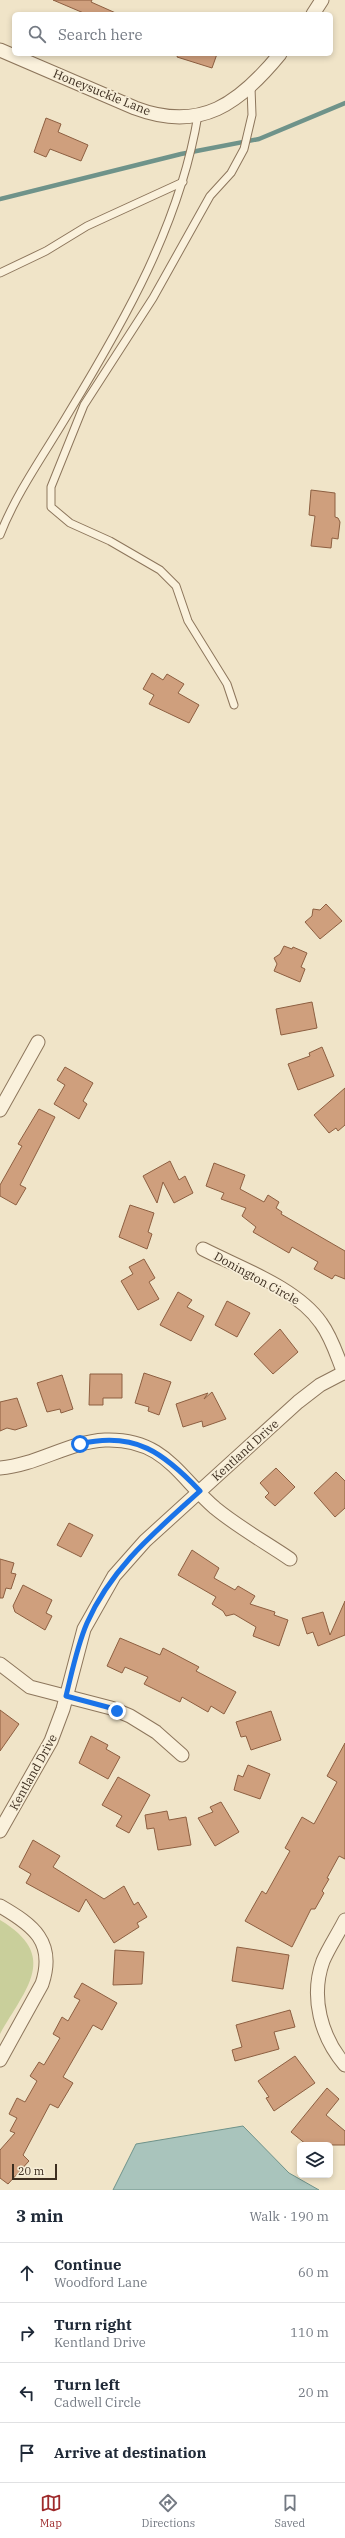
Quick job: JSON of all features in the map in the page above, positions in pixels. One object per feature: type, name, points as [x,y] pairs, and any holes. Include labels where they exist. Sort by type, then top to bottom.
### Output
[{"type":"street","points":[[314,12],[322,0]]},
{"type":"street","name":"Honeysuckle Lane","points":[[0,50],[12,55]]},
{"type":"street","name":"Honeysuckle Lane","points":[[14,56],[149,113],[176,117],[198,115],[229,103],[251,88],[278,56]]},
{"type":"street","points":[[0,1110],[38,1042]]},
{"type":"street","name":"Donington Circle","points":[[203,1249],[301,1302],[322,1324],[344,1372]]},
{"type":"street","name":"Kentland Drive","points":[[0,1831],[47,1750],[66,1696],[84,1629],[106,1587],[136,1550],[298,1402],[344,1372]]},
{"type":"street","points":[[0,1468],[26,1464],[86,1443],[106,1440],[124,1442],[145,1447],[165,1457],[200,1491],[210,1504],[231,1521],[290,1559]]},
{"type":"street","points":[[0,1664],[30,1686],[111,1708],[130,1716],[156,1732],[182,1755]]},
{"type":"street","points":[[0,1906],[31,1926],[40,1936],[47,1959],[42,1984],[0,2060]]},
{"type":"street","points":[[345,1920],[323,1963],[318,2006],[323,2031],[335,2054],[345,2065]]},
{"type":"lane","points":[[234,704],[227,684],[188,621],[176,586],[160,570],[110,541],[70,523],[51,507],[51,487],[84,405],[153,298],[210,196],[231,173],[244,149],[252,116],[251,88]]},
{"type":"lane","points":[[0,535],[27,483],[115,336],[175,207],[192,149],[198,115]]},
{"type":"lane","points":[[0,273],[46,251],[87,226],[183,182]]},
{"type":"green space","points":[[0,1920],[18,1933],[29,1947],[33,1960],[32,1973],[27,1987],[0,2034]]},
{"type":"water","points":[[243,2126],[289,2173],[319,2190],[113,2190],[136,2144]]},
{"type":"building","points":[[53,0],[92,0],[91,2],[114,12],[81,12]]},
{"type":"building","points":[[177,56],[216,56],[212,68]]},
{"type":"building","points":[[46,118],[61,124],[58,132],[88,145],[81,161],[50,149],[46,157],[34,152]]},
{"type":"building","points":[[311,490],[335,493],[335,517],[338,518],[340,522],[338,539],[332,538],[331,548],[311,546],[315,516],[309,515]]},
{"type":"building","points":[[152,673],[163,680],[167,674],[184,684],[178,693],[199,705],[189,723],[149,704],[154,695],[143,689]]},
{"type":"building","points":[[326,904],[342,921],[320,939],[305,922],[312,916],[313,909],[320,910]]},
{"type":"building","points":[[284,946],[292,949],[293,947],[307,953],[301,967],[305,969],[300,982],[274,971],[277,964],[274,958],[280,954]]},
{"type":"building","points":[[312,1002],[317,1028],[281,1035],[276,1009]]},
{"type":"building","points":[[322,1047],[334,1076],[298,1090],[288,1064],[310,1056],[309,1053]]},
{"type":"building","points":[[65,1067],[93,1083],[83,1101],[87,1104],[79,1119],[54,1104],[65,1085],[57,1080]]},
{"type":"building","points":[[345,1088],[345,1125],[338,1131],[336,1128],[329,1133],[314,1115]]},
{"type":"building","points":[[39,1109],[55,1117],[20,1185],[26,1188],[16,1205],[0,1196],[0,1185],[22,1146],[18,1144]]},
{"type":"building","points":[[170,1161],[179,1180],[185,1176],[193,1193],[174,1203],[163,1182],[157,1203],[143,1176]]},
{"type":"building","points":[[214,1163],[245,1175],[240,1189],[264,1202],[268,1195],[279,1202],[276,1208],[282,1212],[281,1214],[345,1251],[345,1279],[335,1275],[332,1279],[314,1269],[318,1262],[292,1247],[289,1253],[253,1232],[256,1227],[242,1216],[246,1208],[221,1199],[224,1193],[206,1186]]},
{"type":"building","points":[[130,1205],[154,1213],[148,1232],[152,1234],[147,1249],[119,1237]]},
{"type":"building","points":[[144,1259],[155,1278],[149,1282],[159,1299],[138,1310],[121,1281],[133,1274],[129,1267]]},
{"type":"building","points":[[178,1292],[192,1300],[187,1307],[204,1316],[191,1341],[160,1325]]},
{"type":"building","points":[[227,1301],[250,1313],[237,1337],[215,1325]]},
{"type":"building","points":[[280,1329],[298,1352],[273,1374],[254,1354]]},
{"type":"building","points":[[144,1373],[171,1382],[159,1415],[148,1411],[149,1407],[135,1403]]},
{"type":"building","points":[[90,1374],[122,1374],[122,1398],[103,1398],[103,1405],[89,1405]]},
{"type":"building","points":[[62,1375],[73,1409],[61,1413],[60,1409],[47,1412],[37,1383]]},
{"type":"building","points":[[212,1392],[226,1419],[203,1427],[202,1421],[183,1427],[176,1404],[208,1393],[204,1399]]},
{"type":"building","points":[[17,1398],[27,1426],[15,1430],[7,1428],[0,1431],[0,1402]]},
{"type":"building","points":[[276,1468],[295,1487],[275,1506],[265,1497],[269,1493],[260,1483]]},
{"type":"building","points":[[336,1472],[345,1481],[345,1508],[335,1517],[314,1493]]},
{"type":"building","points":[[69,1523],[93,1535],[81,1557],[57,1545]]},
{"type":"building","points":[[192,1550],[219,1568],[214,1578],[235,1590],[238,1586],[255,1596],[250,1604],[275,1612],[274,1615],[288,1620],[279,1646],[253,1636],[256,1627],[234,1614],[226,1616],[223,1611],[212,1604],[216,1597],[178,1575]]},
{"type":"building","points":[[0,1559],[14,1563],[11,1573],[16,1574],[11,1589],[6,1588],[3,1598],[0,1598]]},
{"type":"building","points":[[23,1585],[52,1600],[46,1613],[52,1616],[45,1630],[15,1612],[13,1606]]},
{"type":"building","points":[[345,1601],[345,1635],[318,1646],[313,1632],[307,1634],[302,1618],[323,1612],[330,1635]]},
{"type":"building","points":[[120,1638],[160,1655],[163,1648],[199,1667],[196,1671],[236,1692],[224,1714],[211,1706],[208,1712],[182,1697],[180,1702],[144,1684],[148,1677],[125,1667],[122,1673],[107,1666]]},
{"type":"building","points":[[0,1710],[19,1724],[0,1751]]},
{"type":"building","points":[[271,1711],[281,1740],[251,1750],[246,1736],[241,1737],[236,1722]]},
{"type":"building","points":[[91,1736],[108,1745],[106,1749],[120,1757],[108,1779],[79,1763]]},
{"type":"building","points":[[345,1743],[345,1859],[339,1856],[327,1878],[329,1879],[322,1891],[324,1893],[315,1909],[311,1909],[292,1947],[245,1921],[262,1891],[266,1894],[290,1851],[285,1848],[302,1817],[314,1824],[337,1782],[327,1776]]},
{"type":"building","points":[[248,1765],[270,1774],[260,1799],[234,1790],[238,1775],[243,1777]]},
{"type":"building","points":[[118,1777],[150,1795],[129,1833],[116,1826],[122,1816],[102,1805]]},
{"type":"building","points":[[221,1802],[239,1832],[215,1846],[198,1818],[213,1812],[210,1807]]},
{"type":"building","points":[[167,1811],[169,1820],[186,1817],[191,1845],[158,1850],[154,1828],[147,1829],[145,1815]]},
{"type":"building","points":[[33,1840],[60,1856],[53,1867],[104,1899],[124,1886],[134,1905],[138,1902],[147,1917],[137,1923],[139,1927],[114,1943],[86,1899],[79,1912],[26,1883],[31,1874],[19,1867]]},
{"type":"building","points":[[237,1947],[289,1955],[283,1989],[232,1981]]},
{"type":"building","points":[[115,1950],[144,1952],[142,1984],[113,1985]]},
{"type":"building","points":[[82,1983],[117,2003],[102,2030],[93,2025],[63,2077],[73,2083],[58,2108],[50,2104],[23,2155],[29,2161],[8,2184],[0,2178],[0,2150],[15,2133],[10,2131],[17,2118],[9,2114],[17,2098],[25,2102],[37,2081],[30,2076],[39,2062],[44,2065],[60,2038],[53,2034],[62,2017],[68,2021],[80,2000],[74,1997]]},
{"type":"building","points":[[290,2010],[295,2027],[274,2032],[279,2049],[235,2061],[232,2050],[242,2047],[236,2025]]},
{"type":"building","points":[[295,2056],[315,2083],[274,2111],[266,2098],[269,2097],[258,2081]]},
{"type":"building","points":[[327,2088],[339,2099],[326,2115],[345,2131],[345,2145],[333,2145],[333,2142],[303,2142],[291,2132]]},
{"type":"waterway","points":[[0,199],[181,154],[259,139],[345,103]]},
{"type":"route","points":[[80,1444],[110,1440],[145,1447],[165,1457],[200,1491],[128,1558],[99,1598],[84,1629],[66,1696],[117,1711]]}]
